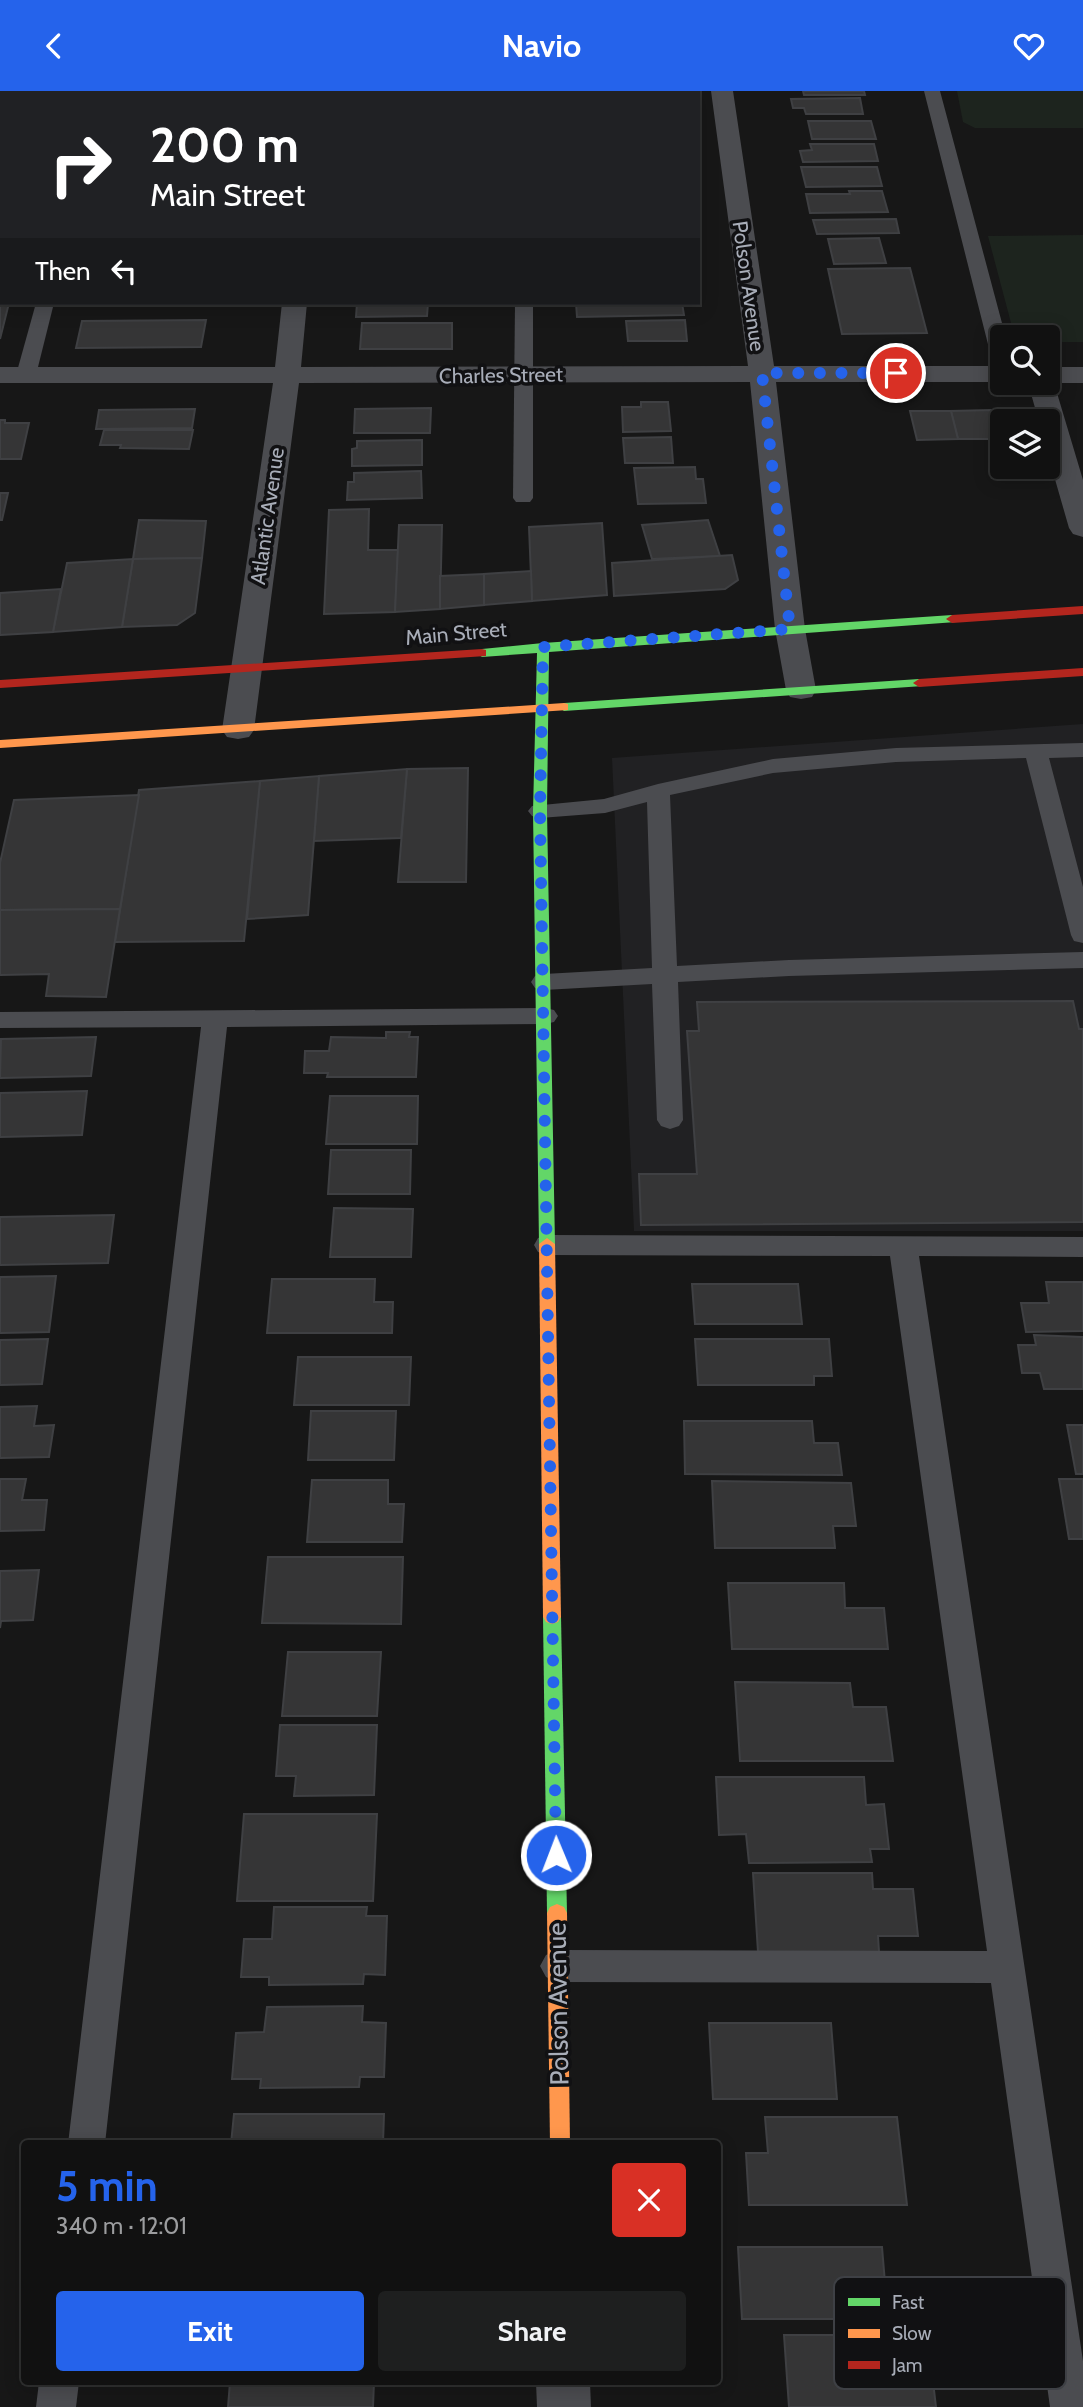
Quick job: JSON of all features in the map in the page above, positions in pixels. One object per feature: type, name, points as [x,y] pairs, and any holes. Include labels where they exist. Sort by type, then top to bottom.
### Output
[{"type":"main road","name":"Main Street","points":[[0,684],[244,671],[790,629],[1083,610]]},
{"type":"main road","name":"Polson Avenue","points":[[543,647],[540,811],[560,2140]]},
{"type":"main road","points":[[0,744],[1083,672]]},
{"type":"street","name":"Polson Avenue","points":[[722,91],[762,373],[790,629],[801,690]]},
{"type":"street","name":"Atlantic Avenue","points":[[239,730],[244,671],[287,377],[294,305]]},
{"type":"street","name":"Charles Street","points":[[13,375],[287,377],[990,374]]},
{"type":"street","points":[[1060,375],[1083,375]]},
{"type":"street","points":[[1044,395],[1083,528]]},
{"type":"street","points":[[563,2385],[564,2407]]},
{"type":"lane","points":[[932,91],[993,325]]},
{"type":"lane","points":[[13,375],[44,305]]},
{"type":"lane","points":[[523,498],[526,374],[524,305]]},
{"type":"lane","points":[[540,811],[606,806],[658,791],[773,766],[896,755],[1083,750]]},
{"type":"lane","points":[[1036,751],[1083,935]]},
{"type":"lane","points":[[658,791],[670,1120]]},
{"type":"lane","points":[[544,982],[789,968],[1083,960]]},
{"type":"lane","points":[[0,1020],[545,1016]]},
{"type":"lane","points":[[86,2140],[215,1018]]},
{"type":"lane","points":[[548,1245],[1083,1247]]},
{"type":"lane","points":[[903,1246],[1051,2277]]},
{"type":"lane","points":[[558,1966],[1007,1967]]},
{"type":"lane","points":[[1066,2379],[1070,2407]]},
{"type":"lane","points":[[56,2407],[59,2385]]},
{"type":"shaded area","points":[[957,91],[1083,91],[1083,128],[975,128],[963,122]]},
{"type":"shaded area","points":[[1083,235],[1083,342],[1060,342],[1060,325],[1012,325],[988,236]]},
{"type":"shaded area","points":[[1083,724],[1083,1231],[634,1231],[612,758]]},
{"type":"building","points":[[803,91],[864,91],[865,95],[804,95]]},
{"type":"building","points":[[860,98],[863,114],[806,114],[804,108],[793,108],[791,99]]},
{"type":"building","points":[[808,121],[871,121],[876,139],[812,139]]},
{"type":"building","points":[[810,144],[874,144],[878,161],[803,162],[800,151],[812,150]]},
{"type":"building","points":[[801,167],[877,167],[882,186],[806,187]]},
{"type":"building","points":[[849,191],[882,191],[888,212],[810,213],[806,194],[850,194]]},
{"type":"building","points":[[896,219],[899,233],[817,234],[813,220]]},
{"type":"building","points":[[879,238],[886,263],[834,264],[828,239]]},
{"type":"building","points":[[910,268],[927,333],[842,334],[828,269]]},
{"type":"building","points":[[0,305],[8,305],[0,339]]},
{"type":"building","points":[[357,305],[428,305],[427,316],[356,317]]},
{"type":"building","points":[[576,305],[682,305],[684,315],[577,317]]},
{"type":"building","points":[[206,320],[201,347],[76,348],[82,321]]},
{"type":"building","points":[[685,320],[687,341],[628,341],[626,321]]},
{"type":"building","points":[[362,323],[452,323],[452,349],[360,349]]},
{"type":"building","points":[[641,402],[668,402],[671,431],[623,432],[622,407],[641,407]]},
{"type":"building","points":[[431,408],[430,433],[354,433],[355,409]]},
{"type":"building","points":[[195,409],[192,428],[96,429],[99,410]]},
{"type":"building","points":[[990,410],[990,439],[958,439],[951,411]]},
{"type":"building","points":[[910,411],[951,411],[958,439],[917,440]]},
{"type":"building","points":[[0,420],[5,420],[5,423],[29,423],[21,459],[0,459]]},
{"type":"building","points":[[104,430],[193,430],[189,449],[100,445]]},
{"type":"building","points":[[671,437],[673,463],[625,463],[623,438]]},
{"type":"building","points":[[422,440],[422,465],[352,466],[352,449],[357,448],[357,441]]},
{"type":"building","points":[[695,467],[696,479],[703,479],[706,503],[638,504],[634,468]]},
{"type":"building","points":[[421,471],[422,498],[347,500],[348,482],[354,482],[354,473]]},
{"type":"building","points":[[0,493],[8,493],[2,520],[0,520]]},
{"type":"building","points":[[369,509],[368,550],[398,550],[395,612],[324,614],[329,510]]},
{"type":"building","points":[[139,520],[206,521],[202,558],[133,559]]},
{"type":"building","points":[[708,520],[720,556],[652,559],[642,525]]},
{"type":"building","points":[[602,523],[607,595],[532,601],[529,527]]},
{"type":"building","points":[[399,525],[442,525],[440,609],[395,612]]},
{"type":"building","points":[[732,555],[738,580],[725,589],[614,596],[612,563]]},
{"type":"building","points":[[202,558],[195,613],[177,625],[122,627],[133,559]]},
{"type":"building","points":[[133,559],[122,627],[53,632],[67,563]]},
{"type":"building","points":[[531,571],[532,601],[484,605],[484,574]]},
{"type":"building","points":[[484,574],[484,605],[440,609],[440,576]]},
{"type":"building","points":[[61,589],[53,632],[0,635],[0,593]]},
{"type":"building","points":[[468,768],[466,882],[398,882],[407,769]]},
{"type":"building","points":[[407,769],[401,838],[314,841],[319,776]]},
{"type":"building","points":[[319,776],[308,915],[247,919],[260,781]]},
{"type":"building","points":[[260,781],[244,941],[115,942],[139,790]]},
{"type":"building","points":[[139,795],[120,909],[0,910],[0,863],[14,800]]},
{"type":"building","points":[[120,909],[106,997],[46,996],[49,974],[0,975],[0,910]]},
{"type":"building","points":[[1073,1001],[1079,1029],[1083,1029],[1083,1222],[641,1225],[639,1174],[697,1174],[687,1031],[699,1031],[697,1002]]},
{"type":"building","points":[[386,1032],[410,1032],[409,1037],[418,1037],[416,1077],[327,1077],[328,1073],[304,1073],[305,1051],[329,1051],[331,1037],[386,1038]]},
{"type":"building","points":[[96,1037],[91,1076],[0,1078],[1,1039]]},
{"type":"building","points":[[87,1091],[82,1135],[0,1137],[0,1093]]},
{"type":"building","points":[[330,1096],[418,1096],[417,1144],[326,1144]]},
{"type":"building","points":[[331,1150],[411,1150],[410,1194],[328,1194]]},
{"type":"building","points":[[334,1208],[413,1209],[411,1257],[330,1257]]},
{"type":"building","points":[[114,1215],[108,1263],[0,1265],[0,1217]]},
{"type":"building","points":[[56,1276],[49,1332],[0,1333],[0,1277]]},
{"type":"building","points":[[272,1279],[375,1279],[374,1302],[393,1302],[392,1333],[267,1333]]},
{"type":"building","points":[[1046,1282],[1083,1282],[1083,1331],[1026,1332],[1021,1303],[1049,1303]]},
{"type":"building","points":[[692,1284],[798,1284],[802,1324],[695,1324]]},
{"type":"building","points":[[1034,1335],[1083,1337],[1083,1389],[1044,1389],[1040,1373],[1022,1373],[1018,1345],[1036,1345]]},
{"type":"building","points":[[48,1339],[42,1384],[0,1385],[0,1340]]},
{"type":"building","points":[[695,1339],[829,1339],[832,1376],[814,1376],[814,1385],[698,1385]]},
{"type":"building","points":[[298,1357],[411,1357],[409,1405],[294,1405]]},
{"type":"building","points":[[37,1406],[34,1426],[54,1425],[49,1457],[0,1458],[0,1407]]},
{"type":"building","points":[[311,1411],[396,1411],[394,1460],[308,1460]]},
{"type":"building","points":[[684,1421],[812,1421],[814,1443],[838,1443],[842,1475],[685,1474]]},
{"type":"building","points":[[1067,1425],[1083,1425],[1083,1474],[1076,1474]]},
{"type":"building","points":[[0,1479],[26,1479],[22,1500],[47,1500],[44,1530],[0,1531]]},
{"type":"building","points":[[1059,1479],[1083,1479],[1083,1539],[1069,1539]]},
{"type":"building","points":[[312,1480],[388,1480],[388,1504],[404,1504],[402,1542],[307,1542]]},
{"type":"building","points":[[712,1481],[851,1483],[856,1526],[833,1526],[835,1548],[715,1548]]},
{"type":"building","points":[[268,1557],[403,1557],[401,1624],[262,1623]]},
{"type":"building","points":[[39,1570],[33,1620],[1,1621],[0,1628],[0,1571]]},
{"type":"building","points":[[728,1583],[844,1583],[845,1608],[884,1608],[888,1649],[732,1649]]},
{"type":"building","points":[[288,1652],[381,1652],[377,1716],[282,1716]]},
{"type":"building","points":[[735,1682],[850,1683],[853,1707],[886,1707],[893,1761],[740,1761]]},
{"type":"building","points":[[280,1725],[377,1725],[374,1795],[294,1796],[296,1776],[276,1776]]},
{"type":"building","points":[[716,1777],[864,1777],[866,1805],[884,1804],[889,1849],[870,1849],[872,1862],[749,1863],[746,1834],[719,1835]]},
{"type":"building","points":[[244,1814],[377,1814],[373,1901],[237,1901]]},
{"type":"building","points":[[753,1873],[872,1873],[873,1889],[913,1889],[918,1936],[878,1936],[879,1952],[758,1952]]},
{"type":"building","points":[[274,1907],[367,1907],[366,1916],[387,1916],[385,1975],[364,1974],[363,1984],[269,1985],[269,1977],[241,1977],[244,1939],[272,1939]]},
{"type":"building","points":[[363,2006],[362,2022],[386,2023],[384,2077],[360,2077],[359,2087],[260,2088],[261,2079],[232,2079],[236,2033],[264,2032],[267,2007]]},
{"type":"building","points":[[709,2023],[831,2023],[837,2099],[713,2099]]},
{"type":"building","points":[[234,2114],[384,2114],[383,2140],[231,2140]]},
{"type":"building","points":[[765,2117],[897,2117],[907,2205],[749,2205],[746,2153],[768,2153]]},
{"type":"building","points":[[738,2247],[882,2247],[884,2277],[834,2277],[834,2319],[742,2319]]},
{"type":"building","points":[[784,2335],[834,2335],[834,2389],[934,2389],[936,2407],[789,2407]]},
{"type":"building","points":[[230,2385],[374,2385],[373,2407],[228,2407]]},
{"type":"traffic: fast","points":[[482,653],[952,619]]},
{"type":"traffic: fast","points":[[543,647],[540,811],[547,1244]]},
{"type":"traffic: fast","points":[[564,707],[919,683]]},
{"type":"traffic: fast","points":[[552,1617],[557,1913]]},
{"type":"traffic: slow","points":[[0,744],[564,707]]},
{"type":"traffic: slow","points":[[547,1244],[552,1617]]},
{"type":"traffic: slow","points":[[557,1913],[560,2140]]},
{"type":"traffic: jam","points":[[952,619],[1083,610]]},
{"type":"traffic: jam","points":[[0,684],[482,653]]},
{"type":"traffic: jam","points":[[919,683],[1083,672]]},
{"type":"route","points":[[556,1855],[540,811],[543,647],[790,629],[762,373],[896,373]]}]
